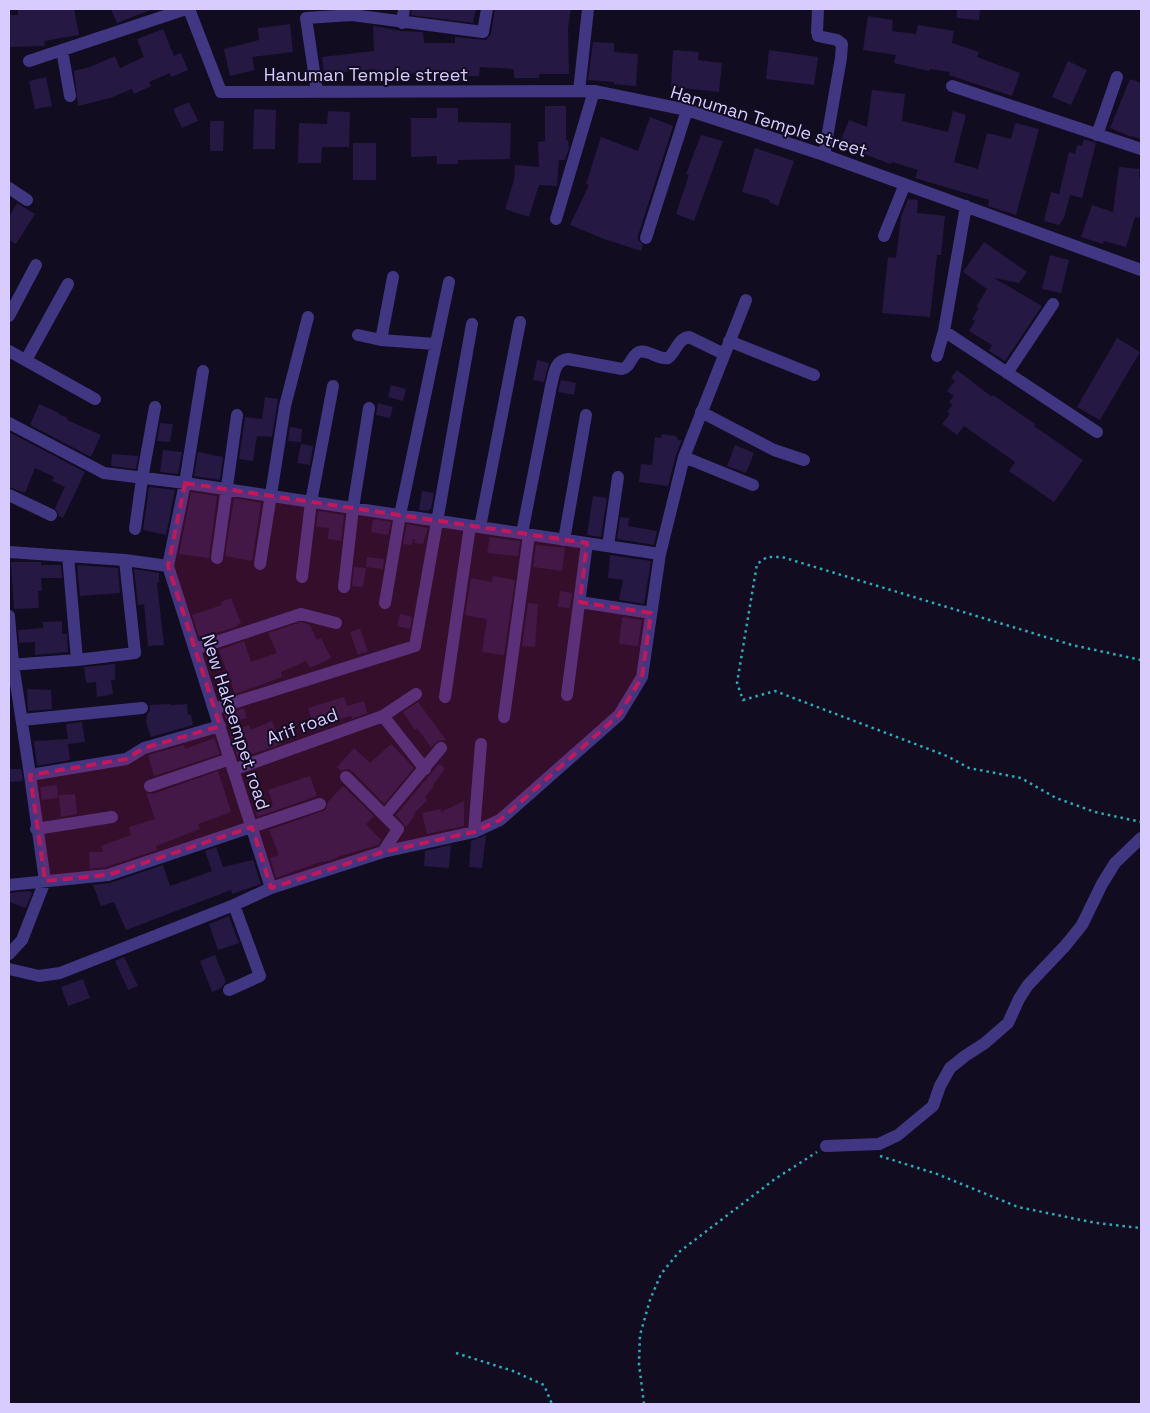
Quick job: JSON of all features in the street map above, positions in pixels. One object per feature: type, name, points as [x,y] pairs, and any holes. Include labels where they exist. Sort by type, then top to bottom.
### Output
[{"type":"street","points":[[29,61],[188,9]]},
{"type":"street","name":"Hanuman Temple street","points":[[188,9],[221,92],[594,91],[687,110],[824,155],[1141,270]]},
{"type":"street","points":[[402,23],[404,9]]},
{"type":"street","points":[[317,92],[306,18],[352,12],[402,23],[483,32],[487,9]]},
{"type":"street","points":[[579,91],[588,9]]},
{"type":"street","points":[[818,9],[818,36],[837,40],[842,44],[824,155]]},
{"type":"street","points":[[62,50],[70,96]]},
{"type":"street","points":[[1097,135],[1117,77]]},
{"type":"street","points":[[952,86],[1141,149]]},
{"type":"street","points":[[556,219],[594,91]]},
{"type":"street","points":[[646,238],[687,110]]},
{"type":"street","points":[[884,236],[905,184]]},
{"type":"street","points":[[9,188],[27,200]]},
{"type":"street","points":[[937,356],[944,331],[966,206]]},
{"type":"street","points":[[9,316],[36,265]]},
{"type":"street","points":[[381,340],[393,277]]},
{"type":"street","points":[[385,603],[400,515],[449,282]]},
{"type":"street","points":[[26,360],[68,284]]},
{"type":"street","points":[[9,969],[39,976],[60,973],[234,905],[271,888],[383,852],[474,832],[500,820],[619,715],[642,677],[660,554],[684,456],[746,300]]},
{"type":"street","points":[[1007,373],[1054,304]]},
{"type":"street","points":[[260,564],[285,406],[308,317]]},
{"type":"street","points":[[445,697],[475,526],[520,322]]},
{"type":"street","points":[[214,709],[415,646],[472,324]]},
{"type":"street","points":[[944,331],[1097,432]]},
{"type":"street","points":[[358,334],[381,340],[435,344]]},
{"type":"street","points":[[504,717],[525,534],[551,386],[557,365],[559,362],[568,359],[622,370],[629,366],[634,356],[640,352],[662,359],[668,358],[686,337],[690,337],[724,354]]},
{"type":"street","points":[[729,341],[814,375]]},
{"type":"street","points":[[9,351],[95,399]]},
{"type":"street","points":[[9,552],[125,560],[170,558],[185,483],[202,371]]},
{"type":"street","points":[[302,577],[311,502],[332,386]]},
{"type":"street","points":[[135,529],[155,406]]},
{"type":"street","points":[[344,587],[353,508],[370,408]]},
{"type":"street","points":[[701,412],[774,450],[804,460]]},
{"type":"street","points":[[217,558],[228,490],[237,414]]},
{"type":"street","points":[[564,540],[586,415]]},
{"type":"street","points":[[9,423],[104,473],[185,483],[660,554]]},
{"type":"street","points":[[684,456],[753,484]]},
{"type":"street","points":[[608,546],[618,477]]},
{"type":"street","points":[[9,495],[51,515]]},
{"type":"street","points":[[567,695],[587,543]]},
{"type":"street","points":[[68,556],[77,660]]},
{"type":"street","name":"New Hakeempet road","points":[[170,558],[195,649],[271,888]]},
{"type":"street","points":[[11,664],[77,660],[135,653],[125,560]]},
{"type":"street","points":[[580,602],[651,613]]},
{"type":"street","points":[[195,649],[301,614],[336,623]]},
{"type":"street","points":[[9,616],[11,664],[22,720],[44,881],[22,940],[9,954]]},
{"type":"street","name":"Arif road","points":[[150,786],[232,764],[383,716],[416,694]]},
{"type":"street","points":[[22,720],[142,708]]},
{"type":"street","points":[[383,716],[425,769]]},
{"type":"street","points":[[30,775],[126,759],[144,748],[220,726]]},
{"type":"street","points":[[474,832],[482,744]]},
{"type":"street","points":[[386,815],[441,748]]},
{"type":"street","points":[[346,778],[386,815],[398,829],[383,852]]},
{"type":"street","points":[[9,885],[108,875],[320,804]]},
{"type":"street","points":[[36,828],[112,817]]},
{"type":"street","points":[[826,1146],[879,1144],[898,1135],[933,1106],[940,1086],[950,1068],[985,1043],[1008,1023],[1028,985],[1082,925],[1102,884],[1115,863],[1141,838]]},
{"type":"street","points":[[229,990],[260,976],[234,905]]},
{"type":"path","points":[[1141,660],[1072,645],[782,557],[767,556],[757,564],[737,683],[743,700],[775,692],[947,756],[969,768],[1021,778],[1056,798],[1095,812],[1141,822]]},
{"type":"path","points":[[644,1404],[639,1364],[640,1336],[650,1300],[661,1274],[679,1252],[775,1179],[826,1146]]},
{"type":"path","points":[[872,1155],[937,1174],[1018,1208],[1096,1223],[1141,1228]]},
{"type":"path","points":[[456,1353],[513,1371],[544,1385],[552,1404]]},
{"type":"highlighted area","points":[[185,483],[587,543],[580,602],[651,613],[642,677],[619,715],[500,820],[474,832],[383,852],[271,888],[252,827],[108,875],[45,881],[30,775],[126,759],[144,748],[220,726],[168,566]]},
{"type":"building","points":[[18,9],[74,9],[79,35],[44,41],[45,46],[9,47],[9,15],[18,15]]},
{"type":"building","points":[[111,9],[153,9],[117,23]]},
{"type":"building","points":[[412,9],[476,9],[473,23],[411,15]]},
{"type":"building","points":[[495,9],[571,9],[568,28],[569,74],[539,74],[539,78],[514,78],[514,69],[480,67],[479,76],[454,76],[454,73],[425,72],[375,77],[375,69],[324,74],[322,57],[374,51],[373,26],[401,31],[423,32],[424,43],[455,43],[455,37],[486,40],[491,34]]},
{"type":"building","points":[[957,9],[980,9],[979,20],[957,18]]},
{"type":"building","points":[[868,16],[893,20],[892,31],[916,34],[918,25],[954,31],[952,43],[979,52],[977,57],[1020,73],[1012,96],[949,75],[950,72],[930,69],[929,71],[894,63],[896,55],[863,50]]},
{"type":"building","points":[[290,24],[293,52],[252,57],[255,70],[230,76],[224,49],[259,40],[258,28]]},
{"type":"building","points":[[163,29],[174,56],[181,53],[188,70],[171,77],[170,73],[149,82],[151,86],[134,94],[132,89],[110,98],[78,106],[74,71],[90,67],[115,56],[120,68],[144,57],[137,39]]},
{"type":"building","points":[[593,42],[614,43],[614,52],[638,54],[636,86],[588,80]]},
{"type":"building","points":[[673,50],[699,52],[698,60],[722,63],[719,92],[671,87]]},
{"type":"building","points":[[769,50],[818,57],[814,85],[766,79]]},
{"type":"building","points":[[1068,61],[1087,70],[1071,105],[1052,97]]},
{"type":"building","points":[[46,77],[52,106],[35,109],[29,81]]},
{"type":"building","points":[[1130,79],[1141,83],[1141,139],[1110,128]]},
{"type":"building","points":[[872,90],[905,94],[902,121],[948,132],[953,111],[966,115],[954,162],[978,169],[987,133],[1011,139],[1015,123],[1039,129],[1016,215],[988,206],[989,200],[915,178],[918,170],[892,162],[891,164],[839,145],[849,120],[867,127]]},
{"type":"building","points":[[189,102],[198,121],[182,128],[173,109]]},
{"type":"building","points":[[545,106],[566,106],[566,141],[568,140],[569,148],[565,160],[559,160],[557,186],[539,185],[529,217],[505,209],[514,180],[515,165],[539,167],[538,142],[545,141]]},
{"type":"building","points":[[437,108],[458,108],[458,122],[511,123],[510,159],[458,160],[458,164],[437,164],[437,156],[411,157],[411,118],[437,118]]},
{"type":"building","points":[[254,109],[276,110],[275,149],[253,149]]},
{"type":"building","points":[[328,111],[350,112],[349,147],[322,147],[321,163],[298,163],[299,123],[327,124]]},
{"type":"building","points":[[650,117],[673,126],[638,236],[638,240],[643,245],[641,251],[570,225],[589,185],[586,184],[601,137],[638,151]]},
{"type":"building","points":[[210,121],[224,121],[223,151],[210,151]]},
{"type":"building","points":[[701,135],[723,141],[694,221],[676,214],[689,175],[686,174]]},
{"type":"building","points":[[1084,139],[1096,143],[1082,198],[1070,195],[1064,218],[1059,225],[1044,221],[1051,192],[1059,194],[1069,152],[1075,154],[1077,145],[1082,146]]},
{"type":"building","points":[[353,143],[376,143],[376,180],[353,180]]},
{"type":"building","points":[[755,148],[794,161],[778,206],[769,202],[770,200],[742,192]]},
{"type":"building","points":[[1119,167],[1140,169],[1139,178],[1141,178],[1141,218],[1135,217],[1126,247],[1104,241],[1103,244],[1081,237],[1092,205],[1113,212]]},
{"type":"building","points":[[908,199],[918,200],[917,213],[945,216],[941,255],[937,255],[930,317],[882,313],[888,257],[896,258],[901,217]]},
{"type":"building","points":[[17,203],[35,214],[16,244],[9,240],[9,217]]},
{"type":"building","points":[[984,242],[1027,272],[1019,283],[994,278],[1042,306],[1005,361],[989,351],[992,345],[969,331],[975,321],[972,319],[979,308],[976,307],[987,289],[963,272]]},
{"type":"building","points":[[1050,255],[1069,260],[1061,293],[1042,289]]},
{"type":"building","points":[[1117,338],[1140,352],[1100,420],[1077,407]]},
{"type":"building","points":[[537,360],[549,363],[544,382],[533,380]]},
{"type":"building","points":[[957,370],[992,397],[993,395],[1035,424],[1034,426],[1083,460],[1054,502],[1009,471],[1015,462],[964,426],[957,435],[942,424],[950,414],[947,412],[952,405],[949,402],[954,396],[947,391],[955,381],[951,378]]},
{"type":"building","points":[[561,380],[576,383],[574,395],[558,392]]},
{"type":"building","points":[[391,385],[406,389],[403,401],[388,397]]},
{"type":"building","points":[[265,397],[278,399],[272,437],[257,436],[253,461],[239,459],[245,417],[262,419]]},
{"type":"building","points":[[378,403],[393,407],[390,418],[376,415]]},
{"type":"building","points":[[39,404],[68,418],[67,420],[101,435],[91,457],[30,425]]},
{"type":"building","points":[[160,423],[173,424],[170,442],[157,441]]},
{"type":"building","points":[[290,427],[302,429],[301,442],[288,441]]},
{"type":"building","points":[[9,432],[85,472],[63,518],[59,516],[55,508],[65,487],[52,481],[54,477],[35,468],[25,493],[9,487]]},
{"type":"building","points":[[662,434],[676,436],[678,440],[682,440],[668,486],[639,482],[641,464],[652,465],[655,437],[661,438]]},
{"type":"building","points":[[301,444],[313,446],[310,465],[297,463]]},
{"type":"building","points":[[735,445],[754,453],[746,473],[727,466]]},
{"type":"building","points":[[163,450],[182,452],[178,474],[160,472]]},
{"type":"building","points":[[198,452],[223,457],[220,480],[194,476]]},
{"type":"building","points":[[112,454],[138,456],[136,469],[111,466]]},
{"type":"building","points":[[149,487],[175,490],[166,535],[143,530]]},
{"type":"building","points":[[422,491],[434,493],[429,511],[419,510]]},
{"type":"building","points":[[191,492],[217,496],[209,558],[179,554]]},
{"type":"building","points":[[593,496],[607,498],[601,537],[587,535]]},
{"type":"building","points":[[234,498],[261,503],[252,561],[225,556]]},
{"type":"building","points":[[318,511],[344,515],[341,541],[328,539],[329,528],[316,527]]},
{"type":"building","points":[[620,517],[629,518],[628,526],[657,531],[654,545],[617,539]]},
{"type":"building","points":[[373,519],[391,522],[388,535],[371,532]]},
{"type":"building","points":[[407,524],[428,528],[423,544],[415,543],[415,539],[413,539],[412,545],[403,544]]},
{"type":"building","points":[[490,537],[520,541],[518,556],[487,553]]},
{"type":"building","points":[[536,545],[565,548],[562,571],[533,567]]},
{"type":"building","points":[[610,555],[651,561],[644,604],[619,600],[623,580],[608,578]]},
{"type":"building","points":[[367,557],[384,559],[383,569],[366,567]]},
{"type":"building","points":[[11,562],[41,562],[41,565],[61,565],[62,578],[41,578],[42,591],[38,591],[39,608],[14,609]]},
{"type":"building","points":[[77,565],[118,568],[120,593],[80,596]]},
{"type":"building","points":[[354,567],[366,568],[363,587],[352,586]]},
{"type":"building","points":[[134,569],[159,573],[159,582],[157,583],[164,645],[148,646],[144,604],[138,605]]},
{"type":"building","points":[[493,576],[515,580],[504,655],[482,652],[487,619],[465,615],[471,578],[492,582]]},
{"type":"building","points":[[560,591],[572,593],[570,608],[558,607]]},
{"type":"building","points":[[231,598],[241,623],[238,626],[199,637],[192,615],[222,605],[221,602]]},
{"type":"building","points":[[528,603],[538,604],[535,647],[522,646]]},
{"type":"building","points":[[400,614],[412,617],[410,629],[397,626]]},
{"type":"building","points":[[622,617],[642,620],[638,646],[619,644]]},
{"type":"building","points":[[62,621],[62,634],[67,634],[68,652],[35,655],[35,642],[19,643],[18,630],[43,628],[43,622]]},
{"type":"building","points":[[301,622],[310,625],[317,640],[321,638],[331,658],[310,668],[306,661],[281,672],[282,677],[235,694],[219,650],[244,641],[251,662],[277,653],[268,633]]},
{"type":"building","points":[[360,629],[368,651],[358,655],[350,632]]},
{"type":"building","points":[[115,664],[115,680],[111,680],[113,694],[97,697],[96,682],[86,683],[84,667]]},
{"type":"building","points":[[27,689],[51,690],[52,709],[28,711]]},
{"type":"building","points":[[344,697],[347,706],[364,701],[367,713],[352,719],[351,716],[327,723],[328,725],[315,730],[308,708]]},
{"type":"building","points":[[418,702],[446,740],[438,741],[431,747],[417,728],[415,730],[403,712]]},
{"type":"building","points":[[187,704],[188,715],[191,715],[193,725],[151,737],[146,722],[147,714],[150,711],[149,705]]},
{"type":"building","points":[[244,708],[247,718],[227,722],[224,714]]},
{"type":"building","points":[[272,721],[281,744],[238,759],[230,732],[249,725],[251,730]]},
{"type":"building","points":[[82,722],[85,742],[68,744],[70,760],[37,766],[34,741],[68,739],[66,724]]},
{"type":"building","points":[[214,738],[220,754],[154,776],[148,755],[184,745],[185,749]]},
{"type":"building","points":[[391,744],[414,768],[384,804],[352,771],[348,769],[341,771],[337,767],[354,748],[370,763]]},
{"type":"building","points":[[439,764],[445,768],[425,797],[427,800],[413,815],[415,815],[406,827],[396,815]]},
{"type":"building","points":[[9,769],[21,769],[23,781],[9,782]]},
{"type":"building","points":[[218,771],[231,812],[198,824],[200,829],[156,846],[157,850],[106,867],[90,869],[89,852],[103,852],[101,846],[131,835],[129,827],[155,819],[146,793],[153,794]]},
{"type":"building","points":[[310,776],[317,796],[257,817],[255,810],[273,804],[268,790]]},
{"type":"building","points":[[57,785],[58,798],[42,800],[40,787]]},
{"type":"building","points":[[343,786],[374,816],[366,824],[381,840],[378,845],[323,861],[276,878],[270,858],[279,855],[269,830],[323,811],[326,809],[328,802]]},
{"type":"building","points":[[75,794],[77,814],[61,817],[59,795]]},
{"type":"building","points":[[464,801],[464,826],[427,834],[422,813],[441,809],[441,812]]},
{"type":"building","points":[[486,835],[482,868],[469,867],[471,841]]},
{"type":"building","points":[[451,845],[449,868],[424,866],[425,851]]},
{"type":"building","points":[[216,847],[223,867],[253,860],[261,884],[232,894],[231,890],[126,930],[114,902],[101,906],[93,885],[110,883],[163,865],[170,886],[212,871],[205,851]]},
{"type":"building","points":[[28,891],[32,893],[26,908],[9,902],[9,893]]},
{"type":"building","points":[[229,916],[239,943],[218,950],[209,924]]},
{"type":"building","points":[[215,955],[226,982],[221,988],[212,992],[200,961]]},
{"type":"building","points":[[124,957],[138,986],[128,990],[115,961]]},
{"type":"building","points":[[83,979],[90,998],[68,1006],[61,987]]}]
